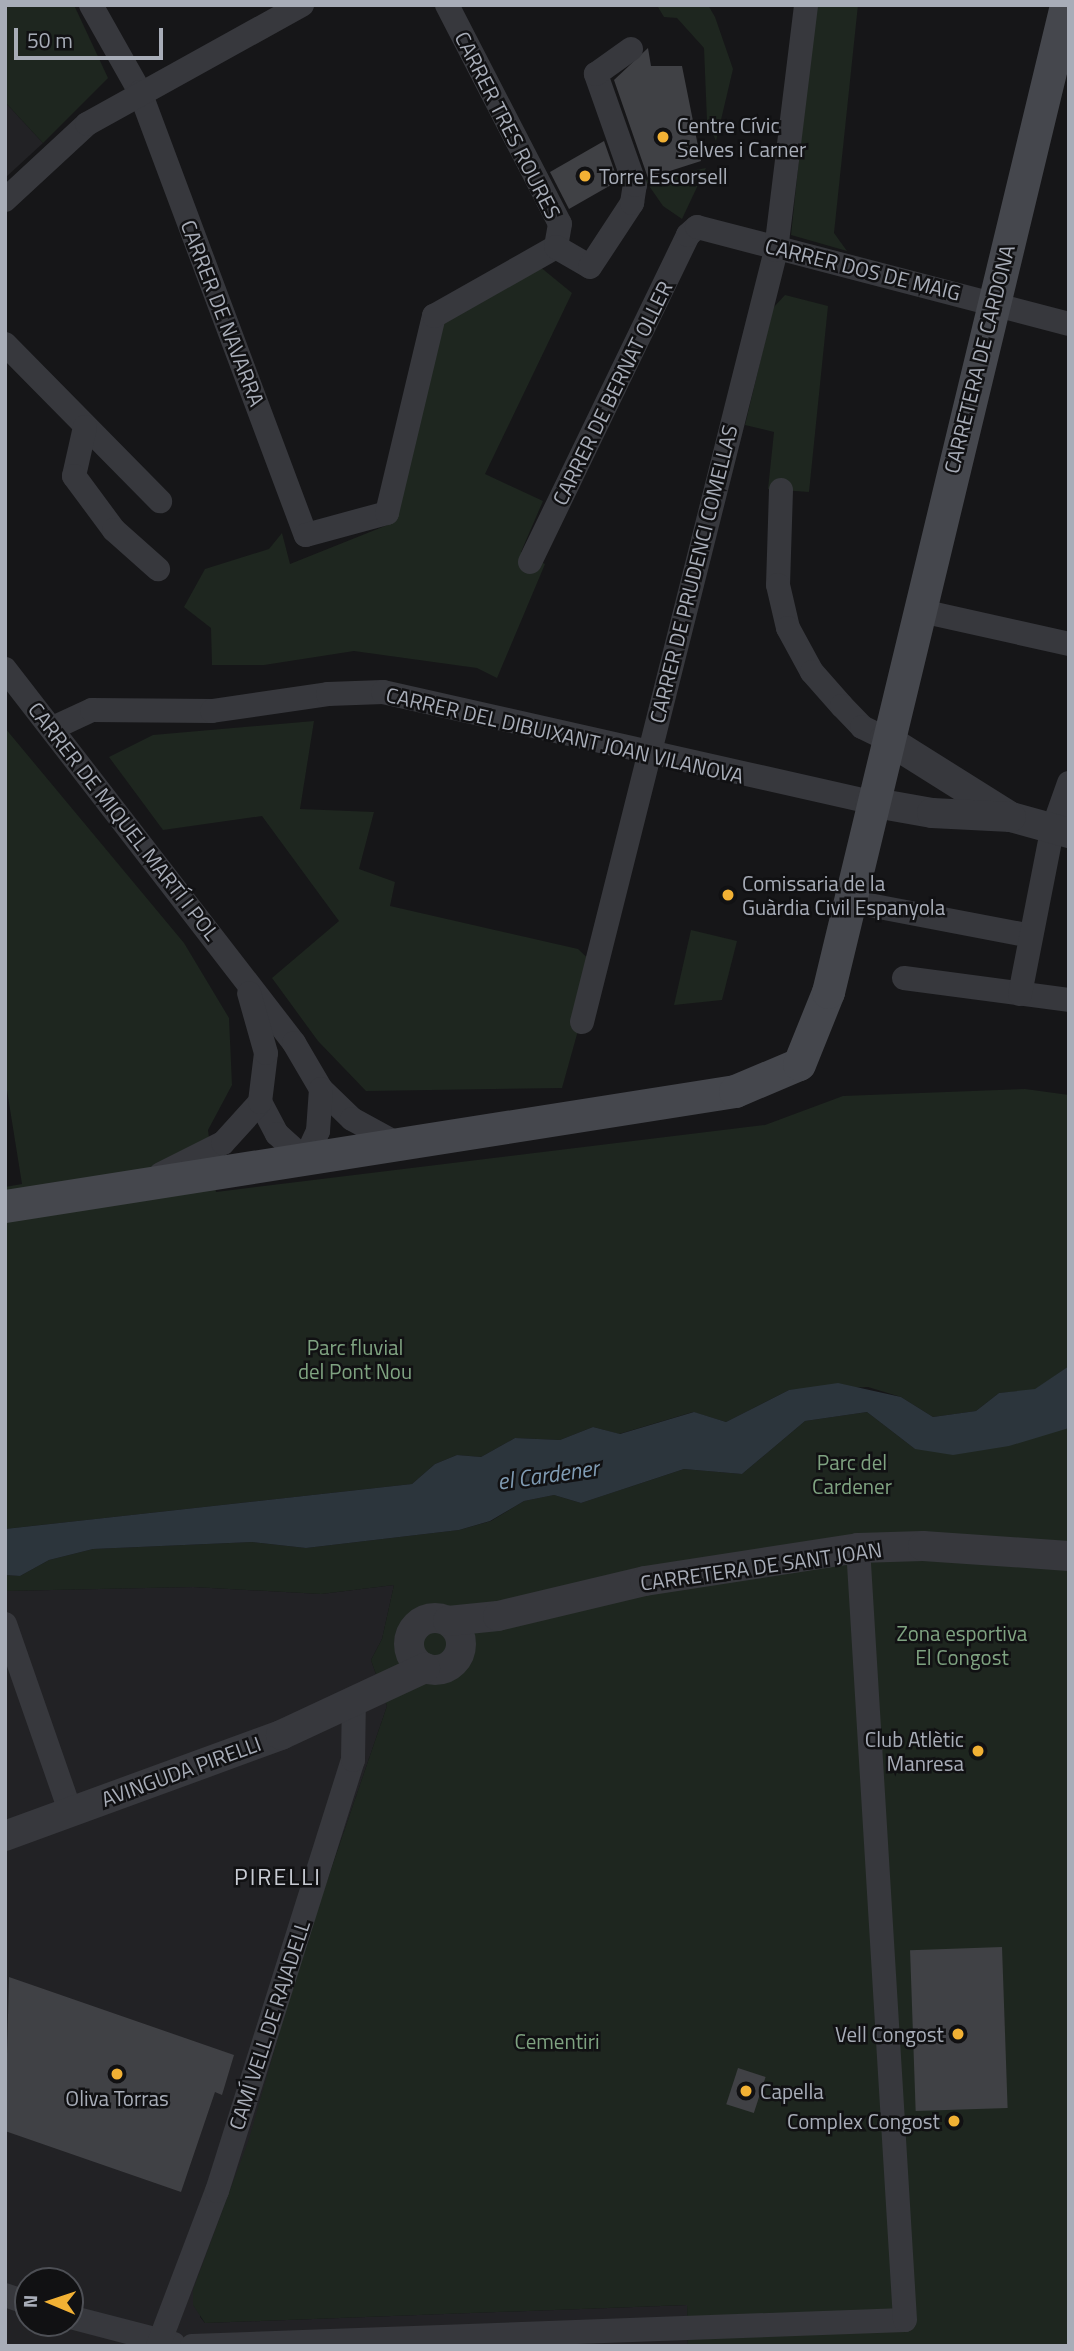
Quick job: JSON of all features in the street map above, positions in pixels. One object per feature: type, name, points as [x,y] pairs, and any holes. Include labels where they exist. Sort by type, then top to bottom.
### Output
[{"type":"main road","name":"CARRETERA DE CARDONA","points":[[5,1206],[394,1142],[706,1096],[769,1081],[799,1064],[816,1032],[888,725],[1066,5]]},
{"type":"street","name":"CARRER DE NAVARRA","points":[[91,5],[140,92],[306,535],[387,513],[434,316],[556,247]]},
{"type":"street","points":[[5,200],[87,124],[140,92],[302,5]]},
{"type":"street","name":"CARRER TRES ROURES","points":[[447,5],[560,224],[556,247]]},
{"type":"street","name":"CARRER DE PRUDENCI COMELLAS","points":[[582,1022],[647,754],[776,250],[806,5]]},
{"type":"street","points":[[556,247],[590,267],[632,203],[635,185],[596,74],[631,49]]},
{"type":"street","name":"CARRER DOS DE MAIG","points":[[697,227],[776,250],[993,301],[1069,324]]},
{"type":"street","name":"CARRER DE BERNAT OLLER","points":[[530,562],[688,235],[697,227]]},
{"type":"street","points":[[5,344],[160,501]]},
{"type":"street","points":[[85,427],[74,477],[114,530],[158,569]]},
{"type":"street","points":[[781,490],[778,585],[788,628],[812,672],[862,727],[888,725],[1012,817]]},
{"type":"street","points":[[917,610],[1069,644]]},
{"type":"street","name":"CARRER DE MIQUEL MARTÍ I POL","points":[[5,669],[294,1043],[321,1089],[352,1119],[394,1142]]},
{"type":"street","name":"CARRER DEL DIBUIXANT JOAN VILANOVA","points":[[53,728],[92,710],[212,712],[328,694],[383,692],[647,754],[870,802]]},
{"type":"street","points":[[1020,994],[1031,936],[1060,832],[1069,783]]},
{"type":"street","points":[[870,802],[932,813],[1012,817],[1060,832]]},
{"type":"street","points":[[848,901],[1031,936]]},
{"type":"street","name":"CARRER DE MIQUEL MARTÍ I POL","points":[[241,973],[266,1053],[260,1102]]},
{"type":"street","points":[[904,978],[1069,1000]]},
{"type":"street","points":[[133,1186],[223,1143],[260,1102],[277,1134],[305,1158],[318,1130],[321,1089]]},
{"type":"street","name":"CARRETERA DE SANT JOAN","points":[[448,1621],[498,1616],[645,1581],[858,1548],[922,1546],[1069,1556]]},
{"type":"street","points":[[192,2346],[905,2320],[858,1548]]},
{"type":"street","name":"CARRETERA DE SANT JOAN","points":[[460,1651],[498,1616]]},
{"type":"street","points":[[448,1621],[459,1634],[460,1651],[446,1667],[417,1658],[420,1622],[448,1621]]},
{"type":"street","points":[[5,1624],[70,1811]]},
{"type":"street","name":"AVINGUDA PIRELLI","points":[[5,1836],[281,1735],[354,1699],[417,1658]]},
{"type":"street","name":"CAMÍ VELL DE RAJADELL","points":[[158,2344],[217,2191],[353,1760],[354,1699]]},
{"type":"street","points":[[84,2321],[158,2344],[186,2346]]},
{"type":"shaded area","points":[[5,102],[43,143],[5,178]]},
{"type":"shaded area","points":[[394,1585],[382,1639],[371,1660],[387,1706],[301,1957],[200,2317],[205,2323],[687,2305],[688,2346],[5,2346],[5,1591],[193,1587],[321,1594]]},
{"type":"green space","points":[[5,5],[74,5],[108,78],[43,143],[5,102]]},
{"type":"green space","points":[[648,5],[708,5],[715,17],[733,69],[716,141],[707,121],[704,48],[677,18],[664,17],[658,7]]},
{"type":"green space","points":[[815,5],[858,5],[834,233],[847,251],[791,235]]},
{"type":"green space","points":[[706,168],[682,219],[663,206],[645,180]]},
{"type":"green space","points":[[539,266],[572,293],[485,474],[543,501],[521,552],[545,564],[497,678],[477,668],[354,651],[264,665],[212,665],[211,628],[184,607],[205,569],[269,549],[282,533],[290,564],[390,524],[440,324]]},
{"type":"green space","points":[[785,295],[828,306],[809,492],[768,489],[774,432],[745,425],[773,308]]},
{"type":"green space","points":[[314,721],[300,809],[374,812],[359,869],[395,882],[390,906],[578,949],[596,966],[562,1088],[366,1091],[318,1041],[272,978],[339,921],[262,816],[163,830],[109,757],[153,735]]},
{"type":"green space","name":"Parc fluvial del Pont Nou","points":[[5,728],[184,943],[229,1018],[232,1085],[208,1130],[216,1192],[765,1125],[843,1096],[1025,1089],[1069,1095],[1069,1366],[1035,1390],[999,1393],[976,1411],[933,1417],[901,1397],[868,1387],[789,1390],[726,1422],[693,1412],[619,1434],[593,1427],[560,1440],[515,1438],[481,1457],[457,1455],[435,1464],[412,1484],[5,1529],[5,1187],[22,1184],[5,1078]]},
{"type":"green space","points":[[691,930],[737,941],[722,1000],[674,1005]]},
{"type":"green space","points":[[867,1412],[915,1449],[1069,1428],[1069,2346],[688,2346],[687,2305],[205,2323],[193,2305],[193,2290],[249,2139],[301,1957],[387,1706],[371,1660],[382,1639],[394,1585],[321,1594],[193,1587],[5,1591],[5,1575],[20,1576],[49,1560],[93,1549],[252,1542],[306,1548],[459,1530],[491,1521],[524,1501],[554,1495],[581,1503],[684,1469],[742,1474],[805,1421]]},
{"type":"water","name":"el Cardener","points":[[1069,1366],[1069,1428],[1009,1446],[953,1455],[915,1449],[867,1412],[805,1421],[742,1474],[684,1469],[581,1503],[554,1495],[524,1501],[490,1521],[459,1530],[306,1548],[252,1542],[93,1549],[49,1560],[20,1576],[5,1575],[5,1529],[412,1484],[435,1464],[457,1455],[481,1457],[515,1438],[560,1440],[593,1427],[620,1434],[694,1412],[726,1422],[789,1390],[838,1383],[901,1397],[933,1417],[976,1411],[999,1393],[1035,1389]]},
{"type":"building","name":"Centre Cívic Selves i Carner","points":[[648,48],[651,66],[682,66],[701,161],[648,178],[614,80]]},
{"type":"building","name":"Torre Escorsell","points":[[604,141],[618,181],[569,209],[550,172]]},
{"type":"building","name":"Vell Congost","points":[[1002,1947],[1008,2108],[916,2111],[910,1950]]},
{"type":"building","name":"Oliva Torras","points":[[9,1977],[234,2055],[222,2095],[215,2092],[181,2192],[5,2131]]},
{"type":"building","name":"Capella","points":[[738,2068],[766,2077],[754,2113],[726,2104]]},
{"type":"place","name":"Centre Cívic Selves i Carner","points":[[663,137]]},
{"type":"place","name":"Torre Escorsell","points":[[585,176]]},
{"type":"place","name":"Comissaria de la Guàrdia Civil Espanyola","points":[[728,895]]},
{"type":"place","name":"Club Atlètic Manresa","points":[[978,1751]]},
{"type":"place","name":"Vell Congost","points":[[958,2034]]},
{"type":"place","name":"Oliva Torras","points":[[117,2074]]},
{"type":"place","name":"Capella","points":[[746,2091]]},
{"type":"place","name":"Complex Congost","points":[[954,2121]]},
{"type":"district","name":"PIRELLI","points":[[278,1877]]},
{"type":"park label","name":"Parc del Cardener","points":[[852,1474]]},
{"type":"park label","name":"Zona esportiva El Congost","points":[[962,1645]]},
{"type":"park label","name":"Cementiri","points":[[557,2041]]}]
